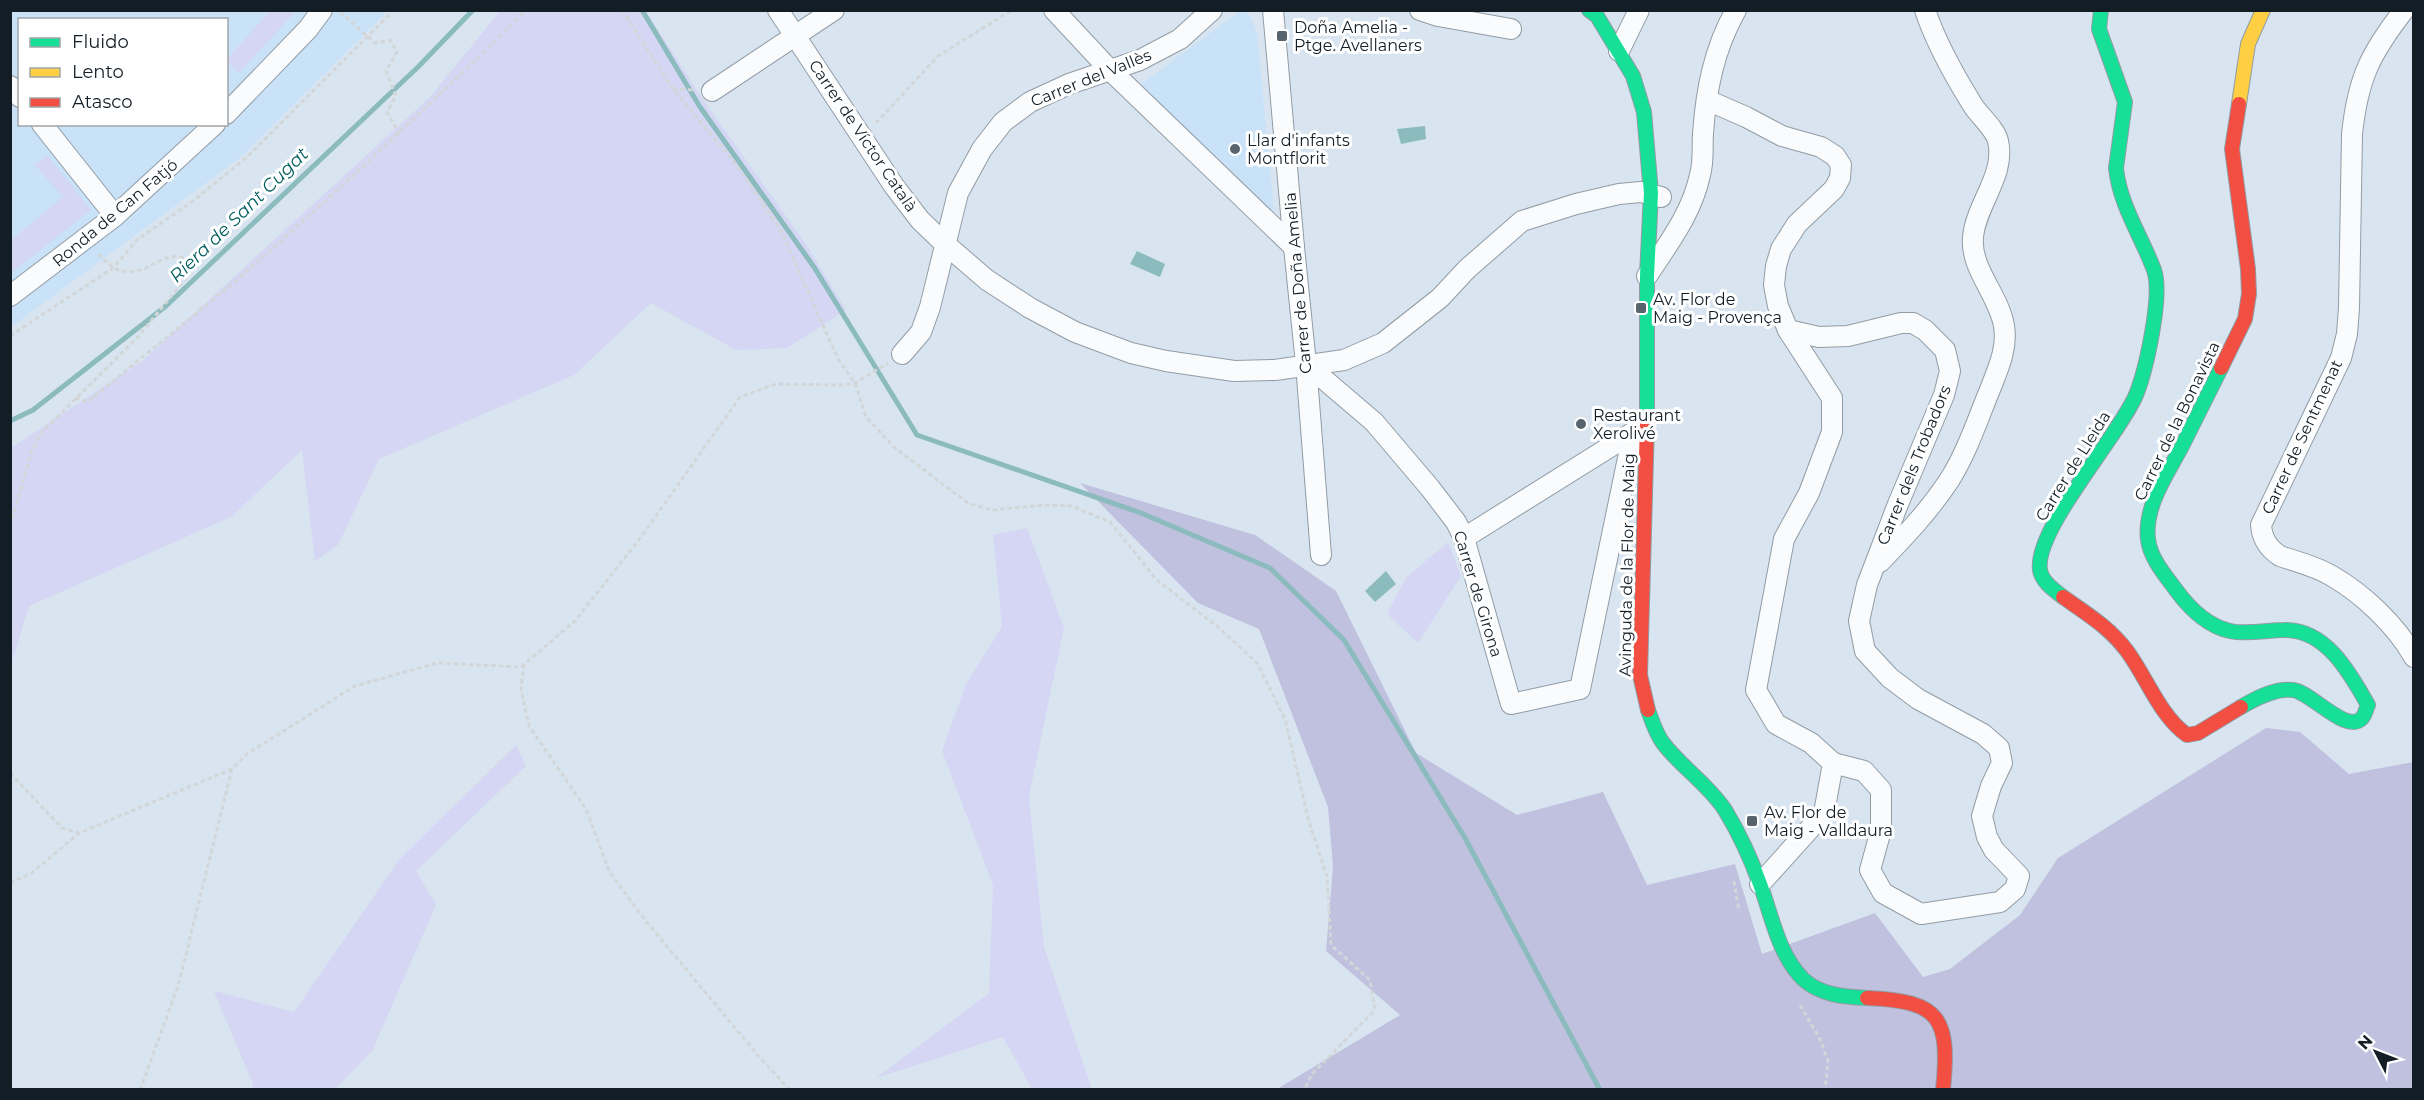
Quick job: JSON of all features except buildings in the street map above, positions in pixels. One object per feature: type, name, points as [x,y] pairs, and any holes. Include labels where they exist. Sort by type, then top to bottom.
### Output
[{"type":"street","points":[[228,112],[308,29],[322,10]]},
{"type":"street","name":"Carrer de Víctor Català","points":[[778,10],[920,220],[944,243],[987,280],[1030,308],[1075,332],[1131,353],[1166,361],[1234,370],[1275,370],[1344,360],[1383,343],[1440,298],[1467,269],[1522,221],[1576,204],[1619,194],[1657,195]]},
{"type":"street","points":[[712,91],[834,10]]},
{"type":"street","points":[[1054,10],[1109,69],[1294,247]]},
{"type":"street","name":"Carrer del Vallès","points":[[902,354],[921,332],[930,307],[958,193],[982,149],[1004,122],[1030,102],[1109,69],[1140,60],[1180,39],[1212,10]]},
{"type":"street","name":"Carrer de Doña Amelia","points":[[1273,10],[1306,364],[1321,555]]},
{"type":"street","points":[[1420,10],[1438,16],[1511,29]]},
{"type":"street","name":"Avinguda de la Flor de Maig","points":[[1589,10],[1622,36],[1650,84],[1661,140],[1647,276],[1640,675],[1645,704],[1661,741],[1710,789],[1721,804],[1760,884],[1779,944],[1795,969],[1816,989],[1846,998],[1914,1002],[1927,1007],[1935,1016],[1945,1041],[1943,1089]]},
{"type":"street","points":[[1622,36],[1639,10]]},
{"type":"street","points":[[1647,276],[1683,220],[1697,189],[1702,166],[1703,134],[1712,66],[1736,10]]},
{"type":"street","points":[[1707,100],[1782,136],[1821,147],[1835,156],[1840,165],[1840,178],[1834,189],[1797,224],[1781,249],[1774,285],[1778,306],[1788,330],[1832,398],[1832,432],[1809,493],[1784,539],[1756,690],[1776,724],[1811,743],[1833,763],[1864,771],[1881,790],[1881,830],[1870,870],[1883,893],[1921,914],[2000,902],[2015,889],[2019,876],[1994,850],[1987,837],[1982,816],[1991,786],[2002,763],[1999,748],[1983,734],[1909,692],[1890,678],[1865,651],[1859,621],[1867,585],[1874,568],[1919,521],[1951,477],[1972,434],[2004,350],[2003,319],[1984,278],[1975,253],[1973,239],[1976,224],[1999,161],[1998,139],[1973,106],[1930,26],[1925,10]]},
{"type":"street","name":"Carrer de Lleida","points":[[2101,10],[2099,29],[2125,102],[2116,168],[2119,194],[2155,272],[2157,287],[2154,316],[2144,370],[2135,397],[2053,526],[2043,548],[2040,572],[2053,590],[2109,629],[2123,646],[2176,727],[2187,735],[2198,733],[2263,696],[2282,689],[2297,690],[2306,694],[2341,720],[2355,722],[2363,718]]},
{"type":"street","name":"Carrer de la Bonavista","points":[[2263,10],[2248,44],[2232,149],[2248,269],[2245,319],[2153,503],[2149,516],[2148,537],[2150,548],[2187,606],[2214,626],[2240,633],[2299,631],[2311,634],[2321,642],[2345,671],[2368,705],[2363,718]]},
{"type":"street","name":"Carrer de Sentmenat","points":[[2404,10],[2380,41],[2369,60],[2361,80],[2355,112],[2349,308],[2347,334],[2341,358],[2261,525],[2262,535],[2272,550],[2280,556],[2332,576],[2370,604],[2406,642],[2414,657]]},
{"type":"street","name":"Avinguda de la Flor de Maig","points":[[1622,36],[1644,112],[1657,195],[1662,254],[1645,426],[1655,453],[1656,589]]},
{"type":"street","points":[[44,126],[116,216]]},
{"type":"street","name":"Ronda de Can Fatjó","points":[[10,296],[116,216],[213,126]]},
{"type":"street","name":"Carrer dels Trobadors","points":[[1788,330],[1819,337],[1848,336],[1901,323],[1913,323],[1925,330],[1945,350],[1950,370],[1944,395],[1874,568]]},
{"type":"street","name":"Carrer de Girona","points":[[1306,364],[1374,422],[1456,522],[1464,538],[1511,704],[1580,689],[1645,426]]},
{"type":"street","points":[[1464,538],[1645,426]]},
{"type":"street","points":[[1760,884],[1824,813],[1833,763]]},
{"type":"street","name":"Avinguda de la Flor de Maig","points":[[1744,816],[1758,858],[1760,884]]},
{"type":"path","points":[[339,10],[375,42],[390,40],[397,52],[386,71],[396,96],[387,112],[399,133]]},
{"type":"path","points":[[10,336],[113,268],[137,240],[193,201],[247,157],[394,10]]},
{"type":"path","points":[[75,398],[88,402],[142,355],[251,268],[399,133],[526,10]]},
{"type":"path","points":[[622,10],[673,89],[738,167],[782,231],[838,359],[855,383],[866,417],[895,448],[968,503],[992,510],[1044,505],[1071,506],[1110,522],[1157,580],[1218,627],[1257,663],[1285,719],[1310,822],[1327,876],[1331,945],[1370,980],[1375,1010],[1312,1074],[1304,1089]]},
{"type":"path","points":[[863,138],[938,56],[1012,10]]},
{"type":"path","points":[[10,526],[31,453],[40,434],[137,338],[187,277],[193,266],[187,259],[173,255],[139,270],[125,272],[113,268],[104,258],[82,243]]},
{"type":"path","points":[[10,883],[33,872],[79,833],[232,769],[247,754],[355,686],[437,663],[521,667],[575,621],[641,537],[740,397],[766,385],[844,386],[855,383],[902,354]]},
{"type":"path","points":[[524,663],[521,689],[529,726],[586,809],[609,871],[641,915],[790,1089]]},
{"type":"path","points":[[140,1089],[178,986],[232,769]]},
{"type":"path","points":[[10,773],[62,828],[79,833]]},
{"type":"path","points":[[1796,997],[1821,1041],[1828,1061],[1825,1089]]},
{"type":"shaded area","points":[[11,11],[388,11],[241,157],[11,327]]},
{"type":"shaded area","points":[[270,11],[296,11],[239,73],[228,63],[228,55],[230,56]]},
{"type":"shaded area","points":[[500,11],[646,11],[704,101],[808,247],[846,310],[787,348],[736,350],[651,303],[574,375],[379,459],[338,545],[315,561],[302,450],[231,517],[29,606],[11,664],[11,448],[142,361],[430,97]]},
{"type":"shaded area","name":"Llar d'infants Montflorit","points":[[1240,11],[1250,16],[1257,32],[1274,212],[1269,216],[1140,85]]},
{"type":"shaded area","points":[[1425,126],[1426,139],[1401,144],[1397,129]]},
{"type":"shaded area","points":[[47,155],[91,210],[11,273],[11,240],[63,197],[35,165]]},
{"type":"shaded area","points":[[1137,251],[1165,264],[1160,277],[1130,264]]},
{"type":"shaded area","points":[[1080,483],[1255,535],[1336,591],[1416,753],[1517,815],[1603,792],[1647,885],[1735,864],[1762,954],[1875,913],[1923,977],[1950,969],[2020,915],[2058,858],[2266,728],[2300,732],[2349,774],[2413,762],[2413,1089],[1277,1089],[1400,1015],[1326,951],[1333,867],[1328,807],[1259,629],[1198,603]]},
{"type":"shaded area","points":[[1027,528],[1064,628],[1029,796],[1044,947],[1092,1089],[1032,1089],[1003,1037],[876,1078],[989,993],[993,885],[942,751],[966,684],[1002,627],[993,535]]},
{"type":"shaded area","points":[[1448,542],[1461,576],[1418,643],[1390,617],[1388,612],[1406,578]]},
{"type":"shaded area","points":[[1386,571],[1396,584],[1375,602],[1365,591]]},
{"type":"shaded area","points":[[516,745],[526,766],[416,871],[436,905],[372,1051],[335,1089],[252,1089],[253,1084],[214,991],[294,1012],[399,860]]},
{"type":"waterway","name":"Riera de Sant Cugat","points":[[10,421],[33,410],[166,306],[418,67],[473,10]]},
{"type":"waterway","points":[[642,10],[700,107],[814,267],[917,435],[1141,513],[1270,568],[1344,640],[1465,838],[1600,1090]]},
{"type":"traffic: fast","points":[[1589,10],[1597,16],[1633,76],[1644,112],[1651,193],[1647,276],[1647,422]]},
{"type":"traffic: fast","points":[[2063,597],[2049,585],[2041,574],[2042,553],[2063,508],[2113,434],[2136,395],[2155,314],[2154,270],[2126,208],[2118,182],[2116,168],[2125,102],[2099,29],[2101,10]]},
{"type":"traffic: fast","points":[[2221,368],[2153,502],[2148,539],[2155,560],[2181,597],[2206,621],[2222,629],[2237,632],[2284,630],[2299,632],[2324,645],[2345,667],[2368,705],[2363,717],[2355,722],[2338,717],[2301,692],[2293,690],[2273,692],[2241,707]]},
{"type":"traffic: fast","points":[[1648,710],[1656,732],[1663,743],[1711,792],[1725,810],[1753,865],[1777,934],[1794,969],[1817,989],[1841,996],[1867,998]]},
{"type":"traffic: slow","points":[[2239,104],[2248,44],[2263,10]]},
{"type":"traffic: jam","points":[[2221,368],[2245,319],[2249,294],[2248,269],[2232,149],[2239,104]]},
{"type":"traffic: jam","points":[[1647,422],[1640,675],[1648,710]]},
{"type":"traffic: jam","points":[[2063,597],[2097,621],[2120,642],[2161,707],[2177,727],[2187,735],[2198,733],[2241,707]]},
{"type":"traffic: jam","points":[[1867,998],[1911,1004],[1925,1009],[1935,1018],[1942,1030],[1944,1046],[1943,1090]]},
{"type":"place","name":"Doña Amelia - Ptge. Avellaners","points":[[1282,36]]},
{"type":"place","name":"Llar d'infants Montflorit","points":[[1235,149]]},
{"type":"place","name":"Av. Flor de Maig - Provença","points":[[1641,308]]},
{"type":"place","name":"Restaurant Xerolivé","points":[[1581,424]]},
{"type":"place","name":"Av. Flor de Maig - Valldaura","points":[[1752,821]]}]
